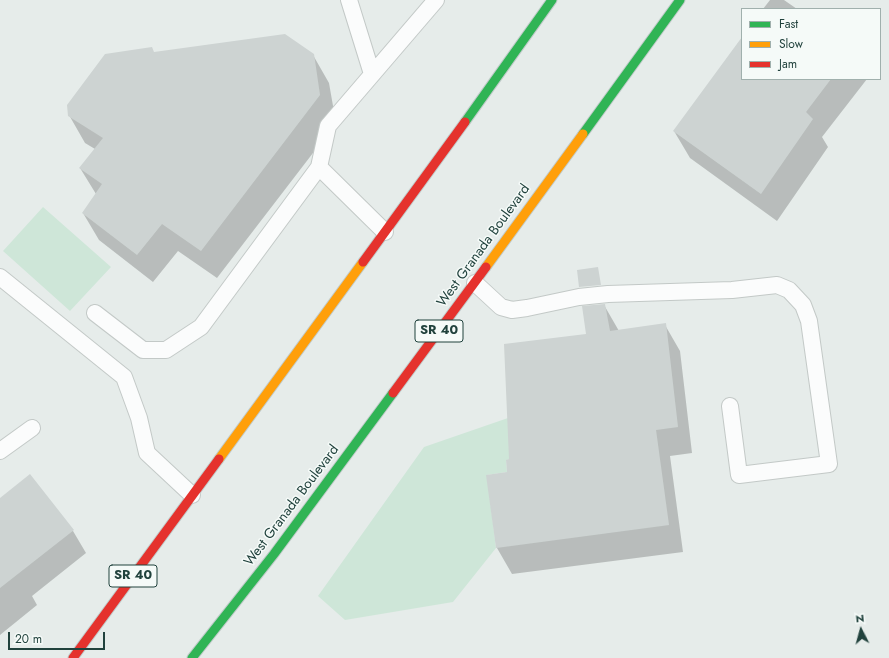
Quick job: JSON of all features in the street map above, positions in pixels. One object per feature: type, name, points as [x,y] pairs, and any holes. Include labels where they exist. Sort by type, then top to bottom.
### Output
[{"type":"main road","name":"SR 40","points":[[73,658],[385,232],[552,0]]},
{"type":"main road","name":"West Granada Boulevard","points":[[192,658],[274,554],[475,283],[680,0]]},
{"type":"lane","points":[[349,0],[372,74]]},
{"type":"lane","points":[[96,313],[143,350],[166,350],[201,327],[319,167],[328,126],[436,0]]},
{"type":"lane","points":[[319,167],[385,232]]},
{"type":"lane","points":[[0,277],[124,377],[139,418],[147,453],[192,495]]},
{"type":"lane","points":[[475,283],[501,307],[512,310],[579,297],[608,294],[732,290],[777,285],[789,290],[804,305],[809,321],[829,464],[738,475],[730,406]]},
{"type":"lane","points":[[0,451],[32,428]]},
{"type":"green space","points":[[43,207],[111,267],[70,311],[3,251]]},
{"type":"green space","points":[[508,418],[539,455],[506,460],[507,472],[487,475],[496,548],[453,602],[345,620],[318,596],[424,447]]},
{"type":"building","points":[[285,34],[314,54],[320,95],[201,251],[162,224],[137,255],[82,213],[102,184],[79,168],[103,138],[68,116],[67,105],[105,54],[152,47],[154,52]]},
{"type":"building","points":[[741,38],[741,80],[830,80],[806,112],[813,119],[761,194],[673,131]]},
{"type":"building","points":[[598,267],[601,285],[579,287],[577,270]]},
{"type":"building","points":[[605,304],[610,331],[666,323],[678,427],[656,430],[669,525],[496,548],[486,475],[507,472],[506,460],[509,459],[504,344],[586,334],[582,306]]},
{"type":"building","points":[[30,474],[74,530],[0,588],[0,498]]},
{"type":"traffic: fast","points":[[465,122],[552,0]]},
{"type":"traffic: fast","points":[[583,134],[680,0]]},
{"type":"traffic: fast","points":[[192,658],[274,554],[393,393]]},
{"type":"traffic: slow","points":[[486,267],[583,134]]},
{"type":"traffic: slow","points":[[219,459],[363,262]]},
{"type":"traffic: jam","points":[[363,262],[465,122]]},
{"type":"traffic: jam","points":[[393,393],[486,267]]},
{"type":"traffic: jam","points":[[73,658],[219,459]]}]
